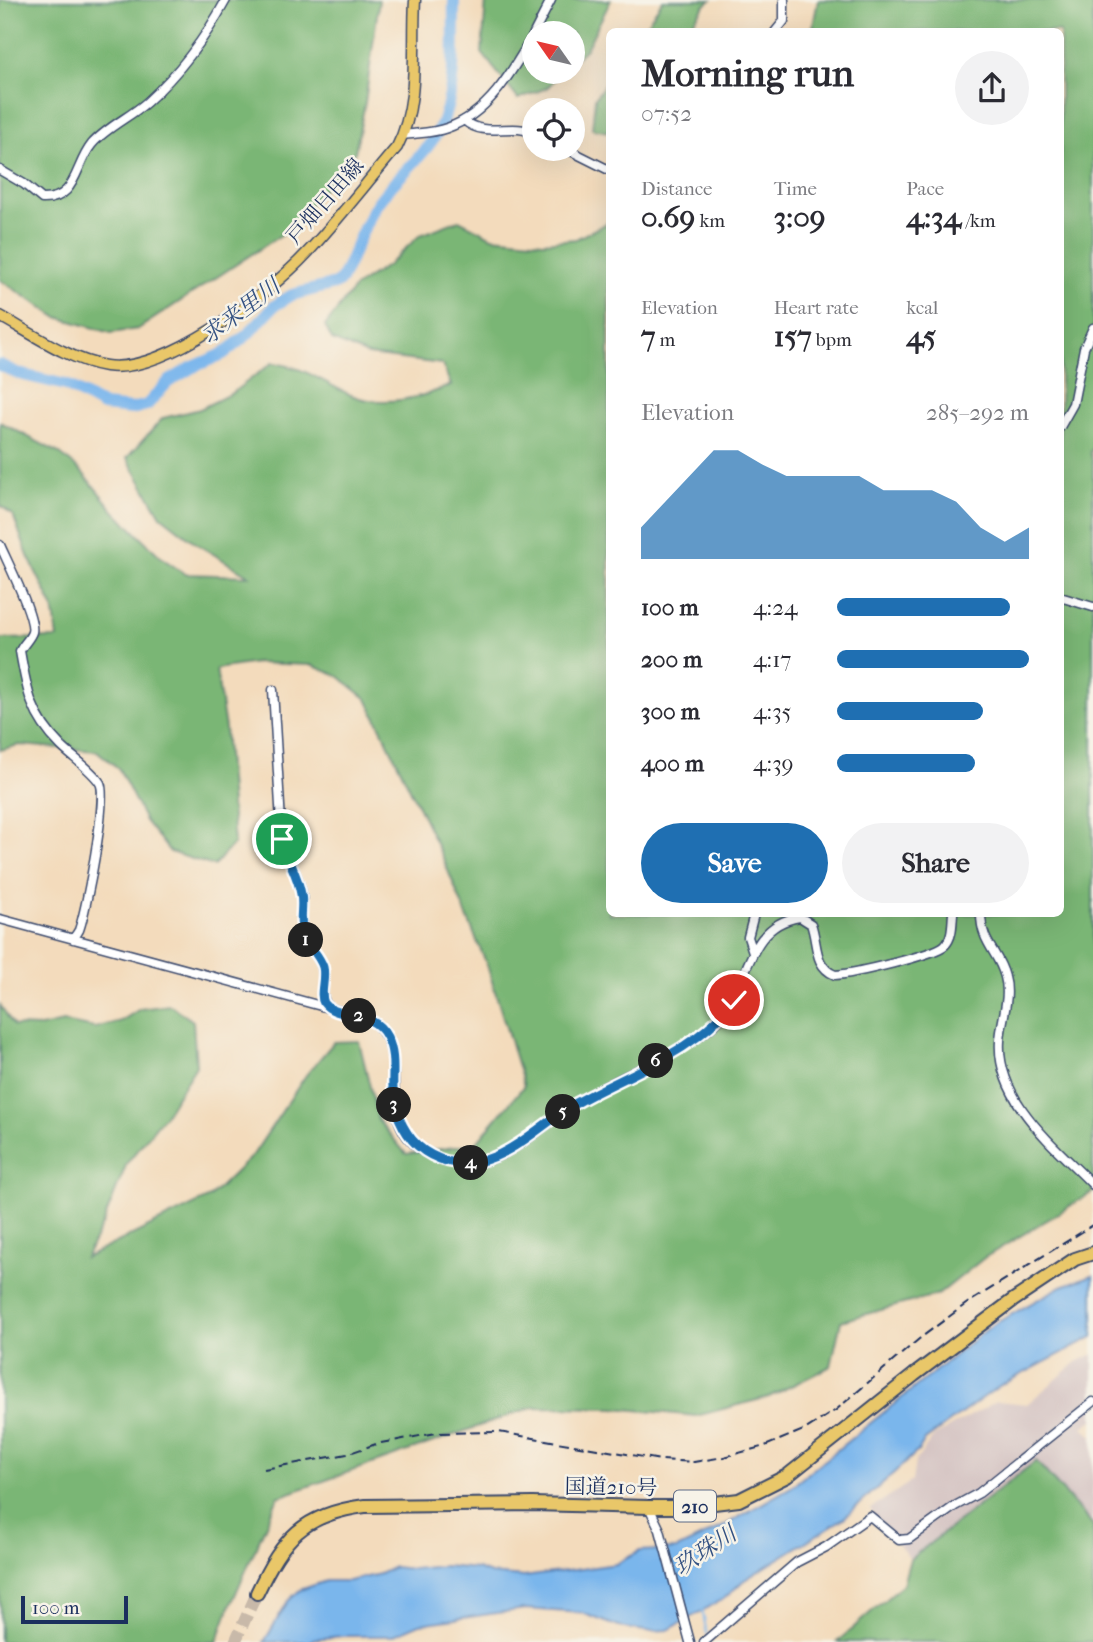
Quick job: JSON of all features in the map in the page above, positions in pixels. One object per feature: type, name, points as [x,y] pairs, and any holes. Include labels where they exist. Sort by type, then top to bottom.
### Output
[{"type":"highway","name":"国道210号","points":[[257,1593],[284,1545],[300,1529],[319,1517],[342,1509],[365,1506],[532,1504],[681,1507],[739,1500],[788,1476],[1012,1301],[1066,1265],[1093,1253]]},
{"type":"main road","name":"戸畑日田線","points":[[0,316],[91,363],[121,368],[153,360],[207,332],[263,292],[305,255],[397,147],[404,135],[410,116],[415,0]]},
{"type":"street","points":[[0,170],[24,184],[42,200],[54,200],[66,191],[92,144],[146,103],[178,71],[226,0]]},
{"type":"street","points":[[540,21],[551,0]]},
{"type":"street","points":[[778,28],[784,21],[784,0]]},
{"type":"street","points":[[404,135],[440,130],[464,120],[485,104],[505,81],[522,53]]},
{"type":"street","points":[[464,120],[472,127],[498,131],[522,127]]},
{"type":"street","points":[[585,158],[606,168]]},
{"type":"street","points":[[1064,420],[1073,404],[1084,348],[1093,328]]},
{"type":"street","points":[[0,544],[33,626],[32,635],[20,651],[35,714],[61,746],[103,789],[93,871],[79,930],[73,939]]},
{"type":"street","points":[[1064,598],[1093,607]]},
{"type":"street","points":[[273,690],[282,839],[302,896],[300,923],[303,934],[320,958],[326,978],[322,995],[331,1009]]},
{"type":"street","points":[[752,952],[748,937],[753,917]]},
{"type":"street","points":[[0,919],[369,1019],[387,1035],[393,1052],[394,1106],[404,1130],[416,1146],[430,1156],[449,1163],[472,1163],[489,1160],[516,1146],[572,1105],[657,1061],[715,1024],[734,1000],[752,952],[784,921],[800,917],[811,924],[818,955],[825,969],[835,975],[912,958],[944,946],[950,935],[953,917]]},
{"type":"street","points":[[981,917],[983,936],[1003,971],[1007,988],[999,1043],[1007,1081],[1021,1107],[1045,1140],[1093,1185]]},
{"type":"street","points":[[704,1642],[797,1562],[826,1547],[870,1516],[899,1540],[909,1539],[955,1506],[979,1493],[1093,1402]]},
{"type":"street","points":[[649,1507],[660,1530],[689,1641]]},
{"type":"shaded area","points":[[1093,1354],[1093,1420],[1083,1427],[1093,1436],[1093,1525],[1036,1461],[910,1559],[870,1509],[912,1481],[915,1462],[934,1436],[997,1401],[1027,1404],[1077,1362]]},
{"type":"green space","points":[[0,0],[379,0],[365,103],[355,152],[287,231],[138,329],[111,333],[57,317],[0,280]]},
{"type":"green space","points":[[486,0],[611,0],[585,50],[585,21],[522,21],[522,84],[551,84],[547,88],[518,99],[482,53]]},
{"type":"green space","points":[[663,0],[711,0],[689,28],[644,28]]},
{"type":"green space","points":[[818,0],[1093,0],[1093,450],[1090,451],[1093,464],[1093,1192],[984,1258],[939,1294],[841,1321],[831,1366],[769,1397],[696,1416],[614,1408],[533,1407],[278,1497],[217,1642],[0,1642],[0,1005],[14,1026],[41,1027],[63,1022],[95,1028],[121,1021],[140,1009],[170,1005],[193,1021],[196,1066],[165,1115],[127,1163],[103,1223],[85,1258],[210,1197],[253,1155],[306,1075],[334,1042],[359,1041],[378,1120],[406,1154],[475,1144],[524,1086],[487,965],[442,856],[367,699],[338,676],[311,665],[256,663],[216,669],[225,728],[234,843],[214,866],[170,852],[145,821],[119,769],[97,751],[19,745],[0,750],[0,639],[58,638],[53,607],[28,556],[13,515],[0,505],[0,422],[59,453],[82,472],[115,512],[162,558],[185,574],[249,576],[197,544],[161,516],[127,458],[163,418],[200,409],[232,393],[272,363],[295,368],[351,395],[375,401],[402,400],[451,385],[442,364],[368,355],[332,340],[325,326],[355,287],[388,265],[420,235],[459,220],[492,237],[543,242],[576,239],[606,224],[606,917],[1064,917],[1064,28],[813,28]]},
{"type":"green space","points":[[606,82],[606,131],[592,129],[595,98]]},
{"type":"green space","points":[[1036,1461],[1093,1525],[1093,1642],[837,1642],[903,1584],[910,1559]]},
{"type":"water","name":"玖珠川","points":[[1093,1275],[1093,1337],[999,1386],[925,1440],[919,1450],[844,1518],[743,1581],[725,1598],[668,1630],[646,1631],[619,1627],[582,1613],[525,1609],[420,1624],[392,1636],[342,1636],[313,1639],[311,1642],[264,1642],[288,1601],[300,1590],[326,1581],[349,1581],[380,1574],[394,1567],[412,1569],[445,1566],[524,1577],[616,1564],[640,1551],[677,1549],[791,1487],[991,1326],[1062,1286]]},
{"type":"waterway","name":"求来里川","points":[[0,365],[19,374],[66,385],[103,406],[132,409],[147,405],[168,382],[191,368],[223,354],[246,336],[274,306],[292,295],[341,280],[378,202],[432,141],[444,118],[453,74],[454,0]]},
{"type":"waterway","points":[[702,1609],[707,1634]]},
{"type":"tunnel","points":[[235,1642],[257,1593]]},
{"type":"railway","points":[[264,1469],[347,1454],[376,1444],[436,1433],[499,1432],[661,1460],[694,1462],[765,1446],[806,1429],[836,1410],[919,1339],[966,1304],[1093,1225]]},
{"type":"route","points":[[282,839],[302,896],[300,923],[303,934],[320,958],[326,978],[322,995],[325,1003],[331,1009],[369,1019],[387,1035],[393,1052],[394,1106],[404,1130],[416,1146],[430,1156],[449,1163],[489,1160],[516,1146],[572,1105],[657,1061],[704,1032],[715,1024],[734,1000]]}]
